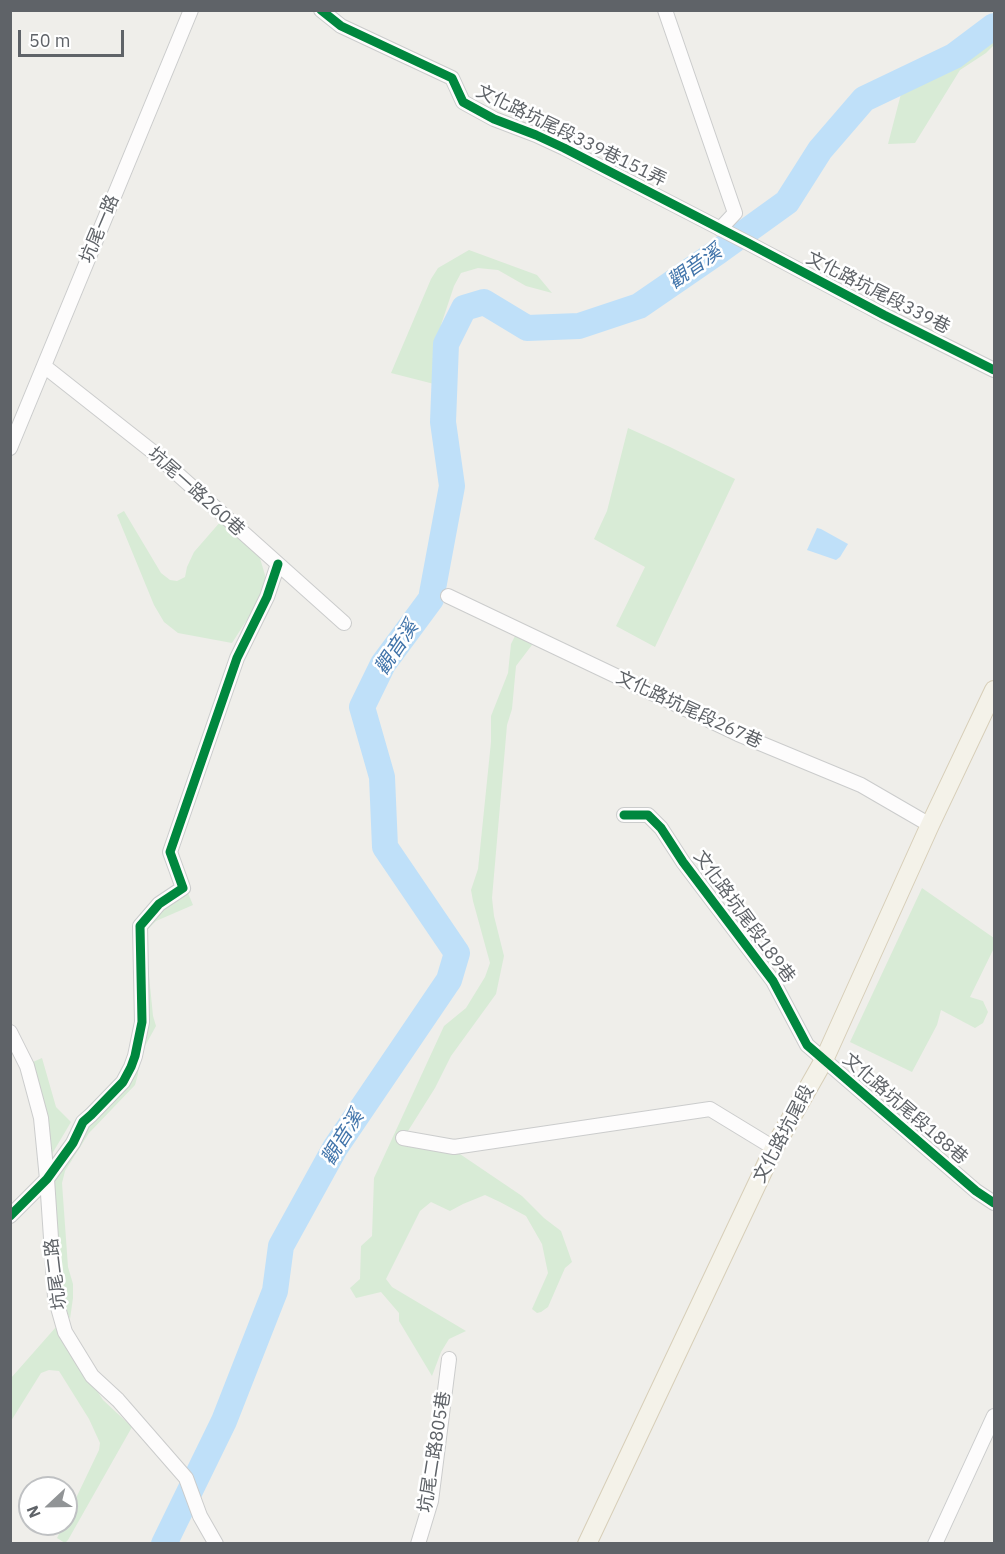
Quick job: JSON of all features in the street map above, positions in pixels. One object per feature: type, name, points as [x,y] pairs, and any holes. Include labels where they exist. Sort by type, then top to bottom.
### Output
[{"type":"main road","name":"文化路坑尾段","points":[[587,1544],[774,1148],[824,1060],[994,690]]},
{"type":"street","name":"坑尾一路","points":[[10,448],[191,10]]},
{"type":"street","name":"文化路坑尾段339巷151弄","points":[[321,10],[341,26],[452,78],[463,102],[494,119],[564,148],[748,243]]},
{"type":"street","points":[[665,10],[735,213],[722,230]]},
{"type":"street","name":"文化路坑尾段339巷","points":[[748,243],[994,370]]},
{"type":"street","name":"坑尾一路260巷","points":[[44,366],[153,452],[344,623]]},
{"type":"street","points":[[10,1216],[47,1179],[73,1143],[83,1122],[123,1082],[131,1067],[142,1022],[140,926],[159,904],[183,888],[170,852],[237,658],[267,597],[278,564]]},
{"type":"street","name":"文化路坑尾段267巷","points":[[448,596],[738,734],[861,785],[930,825]]},
{"type":"street","name":"文化路坑尾段189巷","points":[[624,815],[648,815],[661,828],[683,862],[773,981],[807,1045],[824,1060]]},
{"type":"street","name":"坑尾二路","points":[[10,1032],[27,1066],[41,1118],[55,1297],[65,1332],[92,1376],[118,1400],[186,1478],[201,1516],[216,1544]]},
{"type":"street","name":"文化路坑尾段188巷","points":[[824,1060],[976,1191],[994,1203]]},
{"type":"street","points":[[403,1138],[454,1147],[710,1109],[774,1148]]},
{"type":"street","name":"坑尾二路805巷","points":[[418,1544],[431,1501],[449,1359]]},
{"type":"street","points":[[934,1544],[994,1416]]},
{"type":"green space","points":[[994,26],[994,45],[960,70],[915,143],[888,144],[902,90],[959,61]]},
{"type":"green space","points":[[469,250],[537,275],[552,293],[526,286],[498,270],[478,268],[461,273],[454,286],[441,325],[438,385],[391,373],[431,279],[438,268]]},
{"type":"green space","points":[[628,428],[735,479],[655,647],[616,626],[645,567],[594,539],[607,511]]},
{"type":"green space","points":[[124,511],[161,573],[170,580],[177,581],[185,577],[194,552],[221,521],[259,555],[265,575],[266,590],[232,643],[178,633],[164,622],[154,605],[117,515]]},
{"type":"green space","points":[[515,636],[535,641],[516,666],[512,709],[507,725],[492,898],[504,956],[496,994],[451,1056],[435,1088],[408,1131],[454,1150],[522,1196],[561,1231],[572,1262],[565,1268],[548,1307],[537,1313],[532,1309],[548,1273],[542,1244],[526,1216],[485,1195],[450,1211],[431,1202],[420,1211],[386,1279],[392,1287],[466,1331],[449,1339],[441,1352],[432,1376],[399,1321],[399,1313],[381,1292],[356,1298],[350,1288],[360,1279],[361,1246],[372,1236],[374,1178],[444,1026],[466,1008],[485,977],[490,963],[471,890],[478,869],[491,742],[491,716],[508,673],[511,644]]},
{"type":"green space","points":[[922,888],[994,938],[994,948],[970,997],[983,1001],[988,1012],[983,1023],[975,1028],[941,1010],[937,1025],[912,1072],[850,1042]]},
{"type":"green space","points":[[188,893],[193,905],[156,921],[145,935],[156,1026],[139,1057],[135,1085],[89,1133],[65,1171],[62,1183],[68,1267],[73,1284],[70,1319],[60,1297],[53,1175],[103,1106],[128,1078],[143,1021],[144,921]]},
{"type":"green space","points":[[42,1058],[56,1107],[71,1122],[52,1154],[33,1062]]},
{"type":"green space","points":[[56,1327],[103,1400],[132,1427],[78,1522],[78,1494],[99,1450],[100,1443],[89,1419],[59,1371],[49,1370],[41,1373],[11,1421],[11,1378]]},
{"type":"green space","points":[[58,1536],[70,1536],[65,1543],[57,1538]]},
{"type":"water","points":[[817,528],[848,544],[836,560],[807,550]]},
{"type":"waterway","name":"觀音溪","points":[[164,1544],[224,1421],[275,1291],[281,1246],[335,1148],[449,980],[457,953],[385,847],[382,777],[362,707],[383,664],[431,599],[452,486],[443,422],[446,344],[464,308],[484,302],[527,328],[579,326],[639,306],[787,202],[820,150],[864,99],[954,56],[994,26]]},
{"type":"cycle path","points":[[321,10],[341,26],[452,78],[463,102],[494,119],[564,148],[994,370]]},
{"type":"cycle path","points":[[10,1216],[47,1179],[73,1143],[83,1122],[123,1082],[131,1067],[142,1022],[140,926],[159,904],[183,888],[170,852],[237,658],[267,597],[278,564]]},
{"type":"cycle path","points":[[624,815],[648,815],[661,828],[683,862],[773,981],[807,1045],[976,1191],[994,1203]]}]
